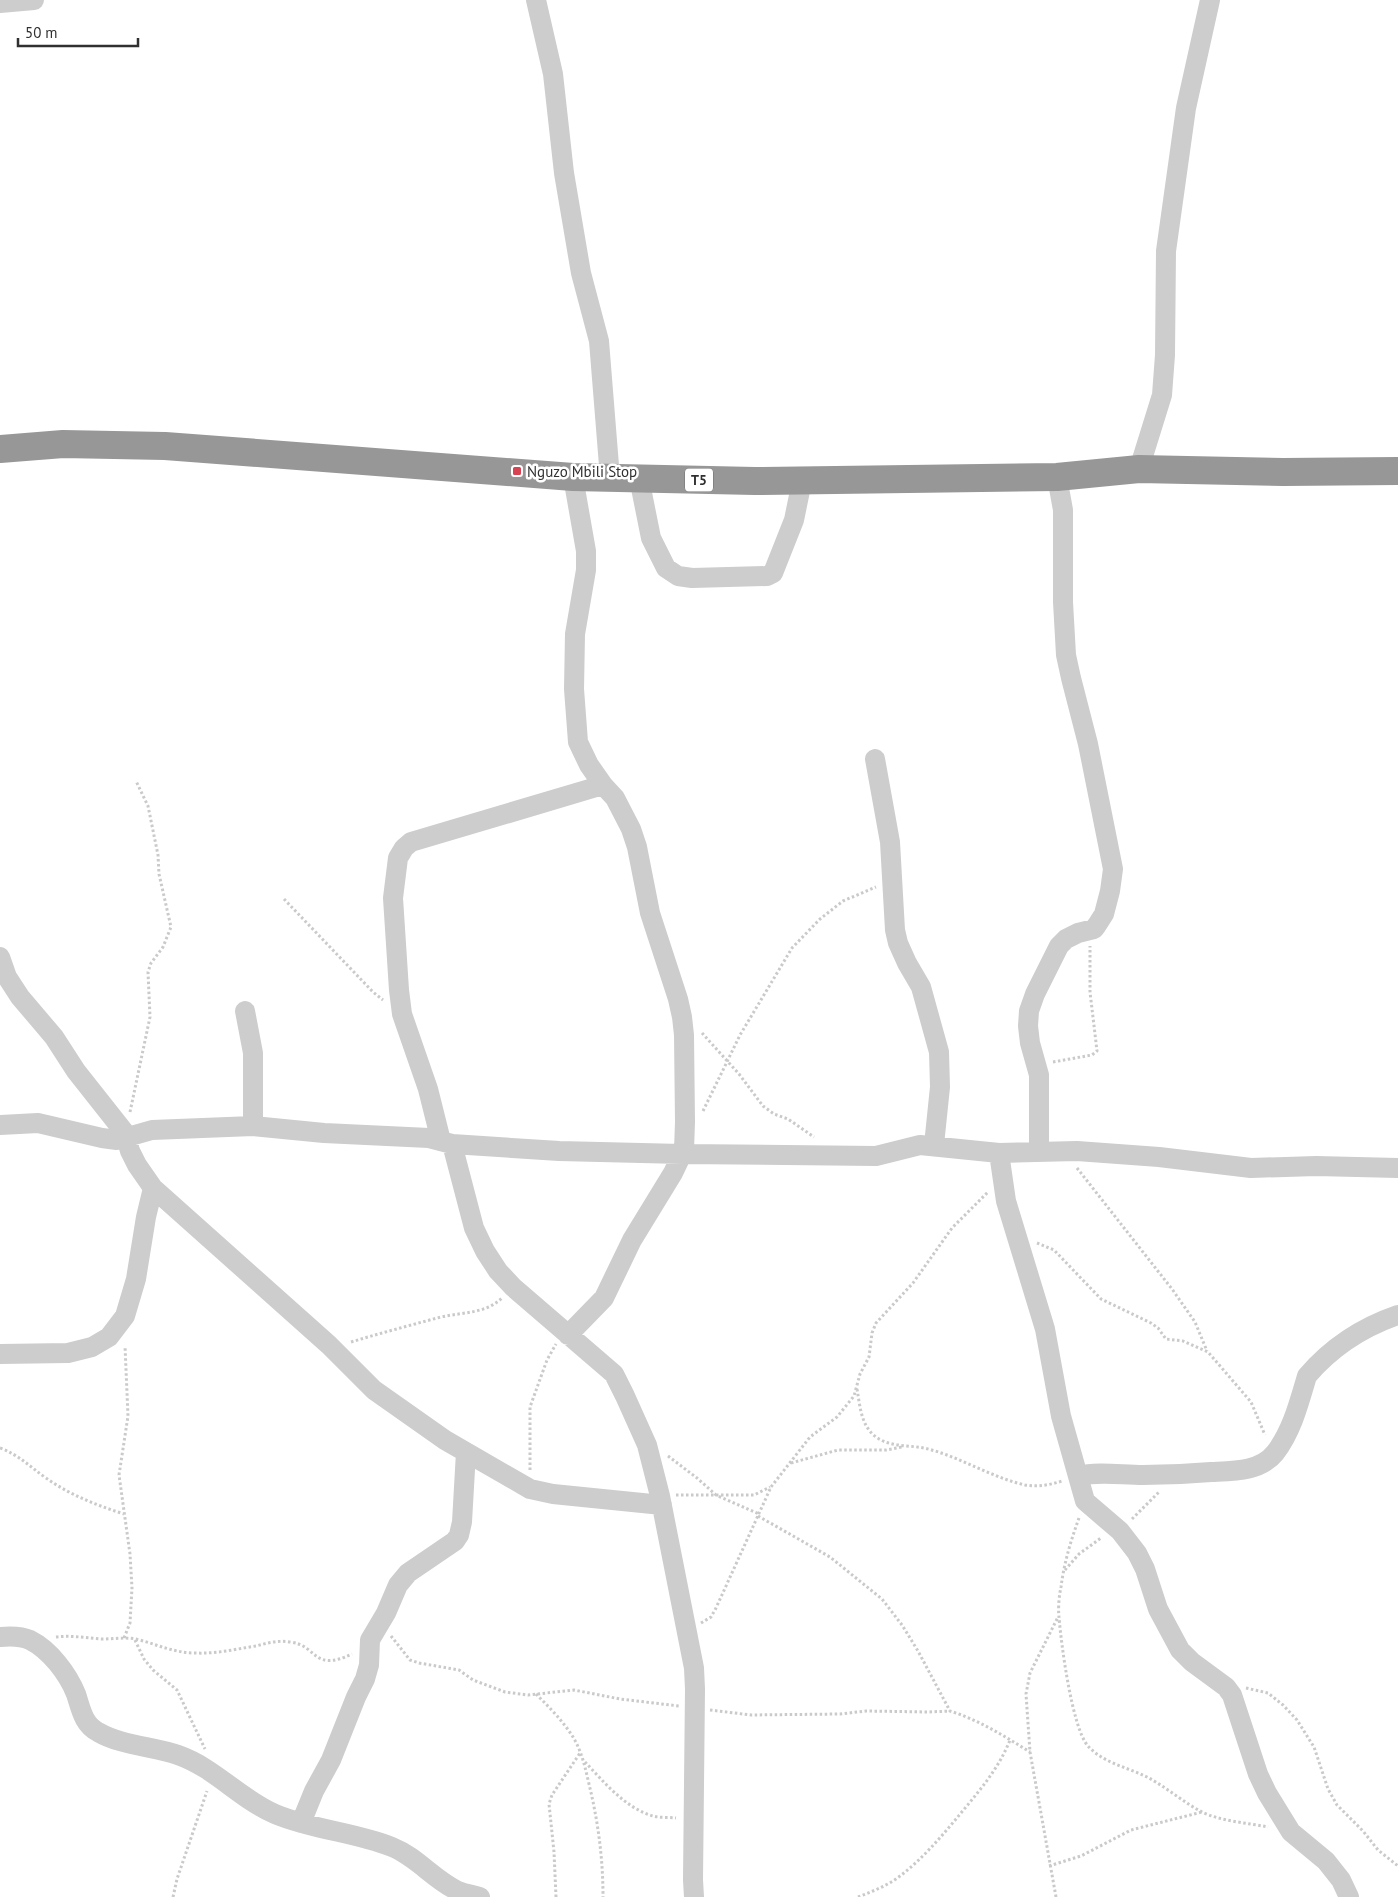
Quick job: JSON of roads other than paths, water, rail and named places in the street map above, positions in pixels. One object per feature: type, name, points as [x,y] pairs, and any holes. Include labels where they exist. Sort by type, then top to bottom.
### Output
[{"type":"highway","name":"T5","points":[[0,448],[63,444],[165,446],[573,477],[755,481],[1058,477],[1140,469],[1283,472],[1398,471]]},
{"type":"street","points":[[0,3],[34,0]]},
{"type":"street","points":[[536,0],[553,74],[564,174],[581,273],[599,340],[610,478]]},
{"type":"street","points":[[1140,469],[1162,395],[1165,355],[1166,251],[1186,108],[1210,0]]},
{"type":"street","points":[[565,1332],[604,1298],[632,1240],[684,1150],[685,1114],[682,1017],[650,913],[637,847],[631,829],[615,798],[589,765],[578,742],[574,689],[575,634],[586,570],[586,551],[573,477]]},
{"type":"street","points":[[1039,1152],[1039,1087],[1037,1068],[1030,1043],[1029,1012],[1035,994],[1059,946],[1066,939],[1078,933],[1094,929],[1104,914],[1113,869],[1092,762],[1066,655],[1063,602],[1063,510],[1058,477]]},
{"type":"street","points":[[639,478],[651,538],[666,568],[678,576],[692,578],[767,576],[773,572],[794,520],[802,481]]},
{"type":"street","points":[[876,759],[890,842],[893,919],[898,943],[921,987],[939,1052],[940,1087],[934,1146]]},
{"type":"street","points":[[604,785],[423,838],[411,842],[404,848],[398,858],[393,898],[402,1014],[447,1142],[474,1228],[485,1251],[498,1271],[513,1287],[614,1374],[647,1445],[661,1500],[694,1668],[695,1708],[690,1891]]},
{"type":"street","points":[[0,957],[7,977],[20,997],[54,1037],[76,1071],[126,1136],[130,1151],[137,1165],[153,1188],[329,1345],[380,1395],[408,1416],[530,1489],[553,1494],[661,1500]]},
{"type":"street","points":[[245,1012],[253,1053],[253,1126]]},
{"type":"street","points":[[0,1125],[38,1123],[117,1140],[152,1130],[253,1126],[324,1133],[429,1138],[447,1142],[560,1151],[876,1156],[920,1145],[999,1152],[1064,1152],[1159,1158],[1250,1168],[1316,1166],[1398,1168]]},
{"type":"street","points":[[999,1152],[1006,1201],[1045,1329],[1060,1416],[1085,1501],[1120,1530],[1137,1553],[1145,1569],[1158,1609],[1180,1650],[1192,1662],[1226,1687],[1236,1705],[1266,1793],[1291,1832],[1326,1861],[1341,1880],[1349,1897]]},
{"type":"street","points":[[0,1354],[68,1353],[92,1347],[108,1337],[125,1316],[136,1278],[153,1188]]},
{"type":"street","points":[[1078,1476],[1100,1473],[1176,1475],[1251,1468],[1265,1462],[1274,1454],[1289,1428],[1307,1376],[1313,1369],[1354,1334],[1398,1315]]},
{"type":"street","points":[[301,1823],[314,1792],[331,1760],[349,1713],[365,1679],[374,1633],[398,1585],[408,1573],[455,1541],[460,1535],[466,1452]]},
{"type":"street","points":[[0,1637],[20,1637],[30,1640],[41,1648],[66,1675],[84,1718],[90,1726],[99,1732],[115,1739],[178,1755],[212,1772],[258,1805],[275,1814],[301,1823],[377,1841],[395,1848],[453,1888],[460,1892],[480,1897]]},
{"type":"place","name":"Nguzo Mbili Stop","points":[[517,471]]}]
